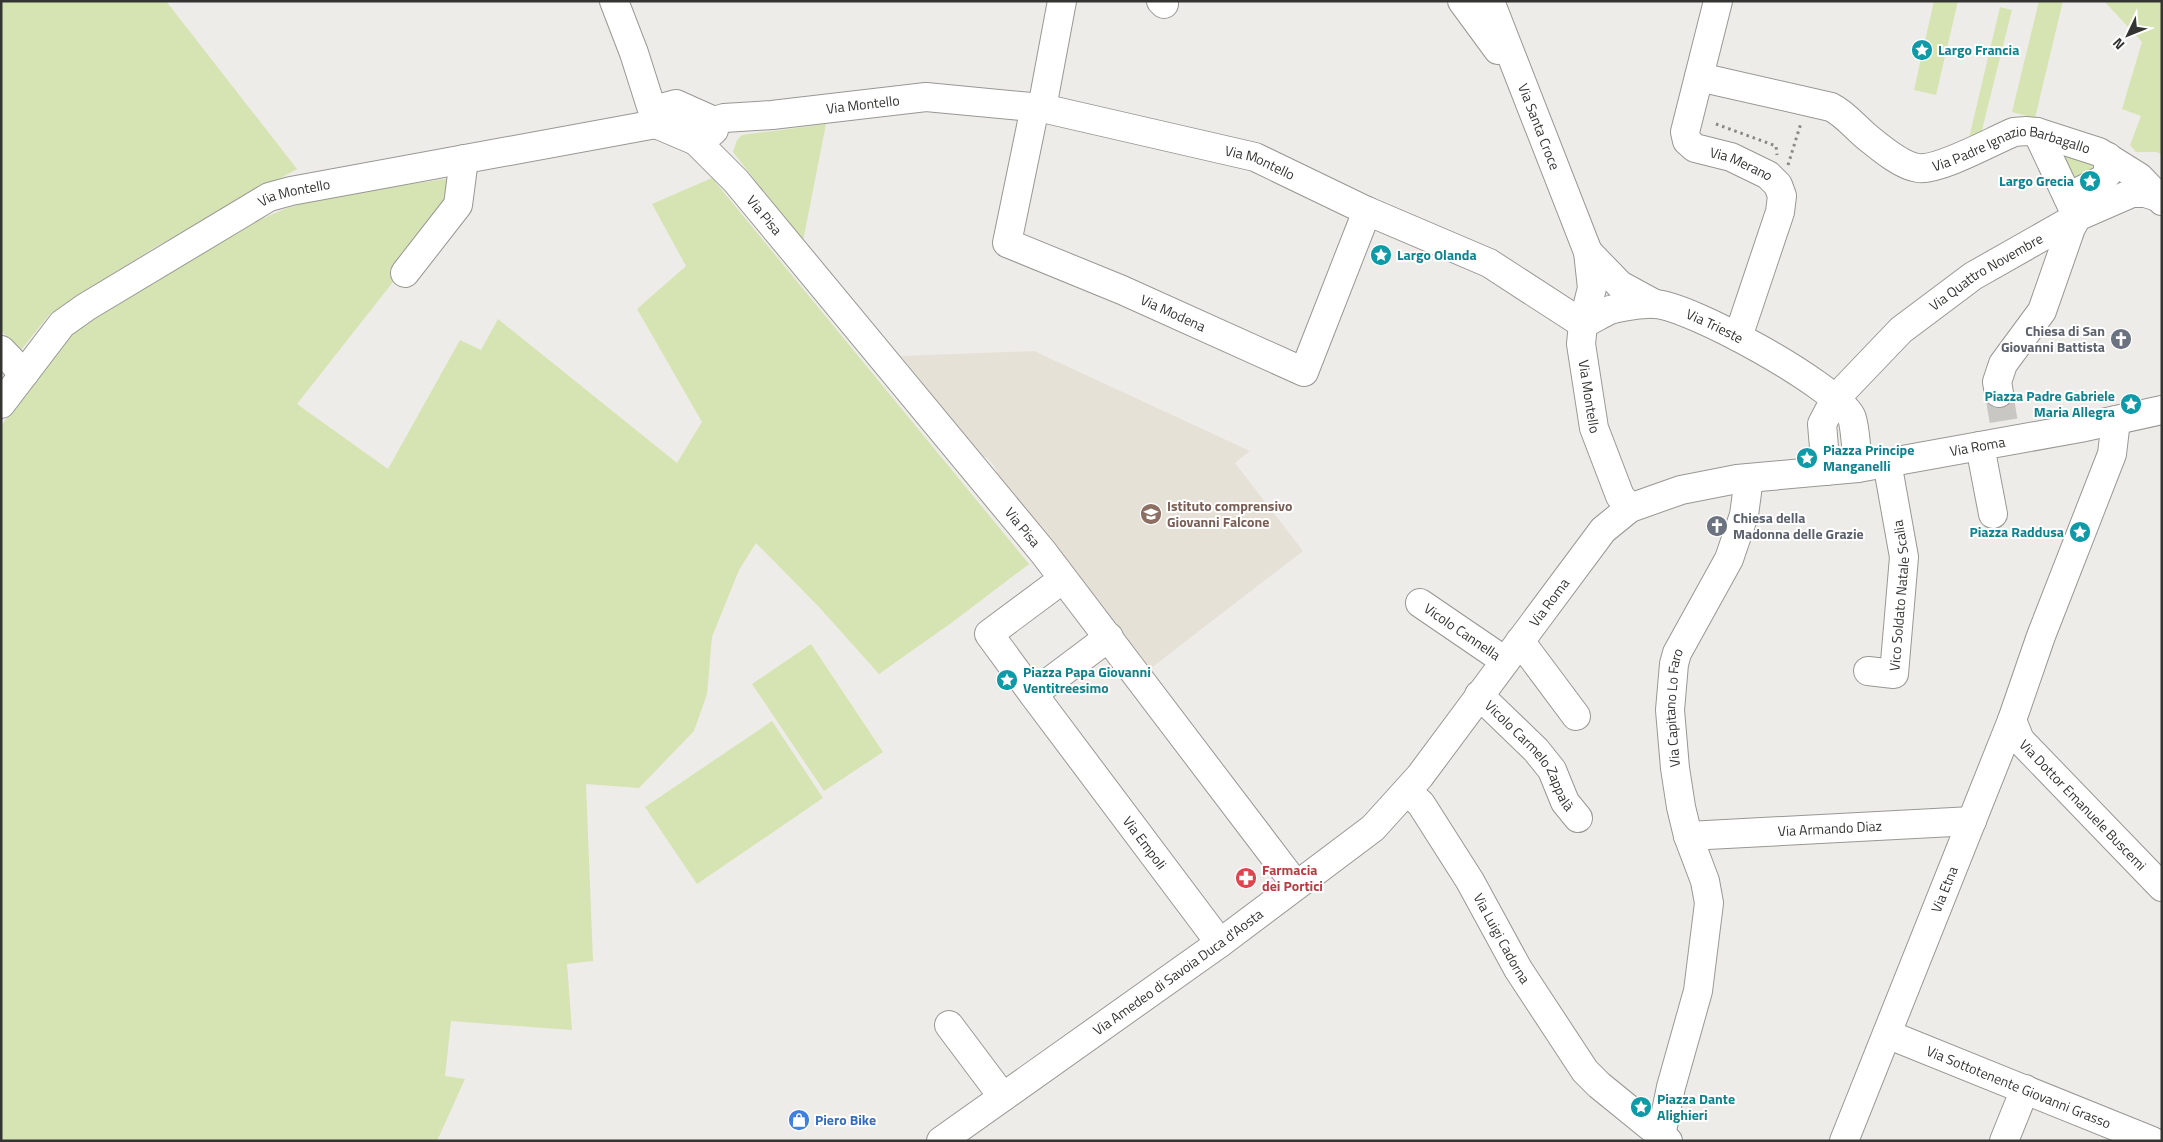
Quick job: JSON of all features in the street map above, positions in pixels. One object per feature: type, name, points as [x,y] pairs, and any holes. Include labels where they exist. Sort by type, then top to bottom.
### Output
[{"type":"street","points":[[614,1],[634,53],[661,90],[662,115],[708,131]]},
{"type":"street","points":[[1039,108],[1062,1]]},
{"type":"street","points":[[1462,1],[1517,75]]},
{"type":"street","name":"Via Santa Croce","points":[[1490,1],[1517,75],[1588,252]]},
{"type":"street","name":"Via Merano","points":[[1718,1],[1685,132],[1687,141],[1695,148],[1731,158],[1768,176],[1778,185],[1782,196],[1780,212],[1738,338]]},
{"type":"street","name":"Via Padre Ignazio Barbagallo","points":[[1697,85],[1860,132],[1890,156],[1917,168],[1937,166],[2014,132],[2026,130],[2037,132],[2099,152],[2139,177],[2160,199]]},
{"type":"street","name":"Via Montello","points":[[708,131],[724,118],[926,97],[1039,108],[1255,157],[1367,211],[1489,263],[1583,324],[1581,344],[1594,428],[1620,496],[1630,508]]},
{"type":"street","name":"Via Modena","points":[[1039,108],[1007,243],[1122,290],[1304,372],[1367,211]]},
{"type":"street","name":"Via Montello","points":[[1,404],[62,324],[86,306],[269,197],[291,191],[464,159],[662,115]]},
{"type":"street","name":"Via Pisa","points":[[708,131],[736,181],[1017,520],[1109,637],[1296,885]]},
{"type":"street","points":[[1999,393],[1997,382],[2003,364],[2042,311],[2071,228],[2072,207],[2037,132]]},
{"type":"street","points":[[2072,207],[2108,173],[2108,157]]},
{"type":"street","points":[[405,273],[458,205],[464,159]]},
{"type":"street","name":"Via Quattro Novembre","points":[[1826,471],[1822,424],[1835,399],[1901,330],[1973,276],[2072,207],[2132,193],[2144,193],[2160,199]]},
{"type":"street","points":[[1588,252],[1620,285],[1655,304]]},
{"type":"street","points":[[1583,324],[1592,288],[1588,252]]},
{"type":"street","name":"Via Trieste","points":[[1583,324],[1610,310],[1655,304],[1685,311],[1787,365],[1835,399],[1852,416],[1873,465]]},
{"type":"street","points":[[1,350],[24,374]]},
{"type":"street","name":"Via Roma","points":[[1407,791],[1603,530],[1630,508],[1681,490],[1743,479],[1873,465],[1980,446],[2006,435],[2080,428],[2162,410]]},
{"type":"street","name":"Via Etna","points":[[1844,1141],[2012,720],[2041,636],[2112,454],[2116,420]]},
{"type":"street","points":[[1980,446],[1993,514]]},
{"type":"street","name":"Vico Soldato Natale Scalia","points":[[1868,671],[1894,674],[1904,557],[1873,465]]},
{"type":"street","name":"Via Capitano Lo Faro","points":[[1663,1139],[1671,1087],[1698,991],[1709,903],[1705,881],[1688,836],[1681,807],[1670,710],[1674,664],[1677,654],[1729,558],[1744,516],[1743,479]]},
{"type":"street","name":"Via Empoli","points":[[1063,579],[989,634],[1220,943]]},
{"type":"street","name":"Vicolo Cannella","points":[[1420,602],[1512,651],[1576,716]]},
{"type":"street","points":[[1033,694],[1109,637]]},
{"type":"street","name":"Vicolo Carmelo Zappalà","points":[[1479,695],[1536,750],[1552,770],[1565,802],[1578,818]]},
{"type":"street","name":"Via Dottor Emanuele Buscemi","points":[[2012,720],[2020,740],[2162,888]]},
{"type":"street","name":"Via Amedeo di Savoia Duca d'Aosta","points":[[941,1141],[1220,943],[1373,828],[1407,791]]},
{"type":"street","name":"Via Luigi Cadorna","points":[[1407,791],[1421,804],[1470,881],[1518,969],[1585,1071],[1663,1139]]},
{"type":"street","name":"Via Armando Diaz","points":[[1688,836],[1972,820]]},
{"type":"street","points":[[949,1025],[1002,1097]]},
{"type":"street","name":"Via Sottotenente Giovanni Grasso","points":[[1887,1034],[2152,1141]]},
{"type":"street","points":[[2004,1141],[2026,1089]]},
{"type":"path","points":[[1788,168],[1802,122]]},
{"type":"path","points":[[1716,124],[1776,146],[1778,160]]},
{"type":"shaded area","name":"Istituto comprensivo Giovanni Falcone","points":[[1034,351],[1250,451],[1235,463],[1303,551],[1151,668],[998,477],[992,463],[980,455],[901,356]]},
{"type":"green space","points":[[1,1],[166,1],[297,169],[152,249],[49,315],[21,350],[1,331]]},
{"type":"green space","points":[[1934,1],[1958,1],[1936,95],[1914,90]]},
{"type":"green space","points":[[2039,1],[2063,1],[2035,118],[2012,112]]},
{"type":"green space","points":[[2104,1],[2162,1],[2162,155],[2157,152],[2136,152],[2130,145],[2141,116],[2122,109],[2142,42]]},
{"type":"green space","points":[[2000,7],[2012,10],[1981,134],[1969,138]]},
{"type":"green space","points":[[826,124],[803,241],[733,152],[737,140],[742,135]]},
{"type":"green space","points":[[2056,147],[2090,157],[2098,173],[2071,186]]},
{"type":"green space","points":[[458,177],[452,207],[297,404],[388,469],[460,340],[481,350],[498,319],[677,463],[702,422],[637,309],[686,266],[652,204],[712,178],[1029,564],[954,621],[879,674],[819,607],[756,543],[739,570],[712,637],[707,694],[694,731],[639,788],[586,784],[593,961],[567,964],[572,1030],[451,1021],[445,1076],[465,1079],[437,1141],[1,1141],[1,426],[66,336],[108,308],[252,223],[287,208],[326,197]]},
{"type":"green space","points":[[811,644],[883,752],[824,791],[752,684]]},
{"type":"green space","points":[[772,721],[823,798],[697,884],[645,807]]},
{"type":"tunnel","points":[[1999,393],[2005,430]]},
{"type":"place","name":"Largo Francia","points":[[1922,50]]},
{"type":"place","name":"Largo Grecia","points":[[2090,181]]},
{"type":"place","name":"Largo Olanda","points":[[1381,255]]},
{"type":"place","name":"Chiesa di San Giovanni Battista","points":[[2121,339]]},
{"type":"place","name":"Piazza Padre Gabriele Maria Allegra","points":[[2131,404]]},
{"type":"place","name":"Piazza Principe Manganelli","points":[[1807,458]]},
{"type":"place","name":"Istituto comprensivo Giovanni Falcone","points":[[1151,514]]},
{"type":"place","name":"Chiesa della Madonna delle Grazie","points":[[1717,526]]},
{"type":"place","name":"Piazza Raddusa","points":[[2080,532]]},
{"type":"place","name":"Piazza Papa Giovanni Ventitreesimo","points":[[1007,680]]},
{"type":"place","name":"Farmacia dei Portici","points":[[1246,878]]},
{"type":"place","name":"Piazza Dante Alighieri","points":[[1641,1107]]},
{"type":"place","name":"Piero Bike","points":[[799,1120]]}]
